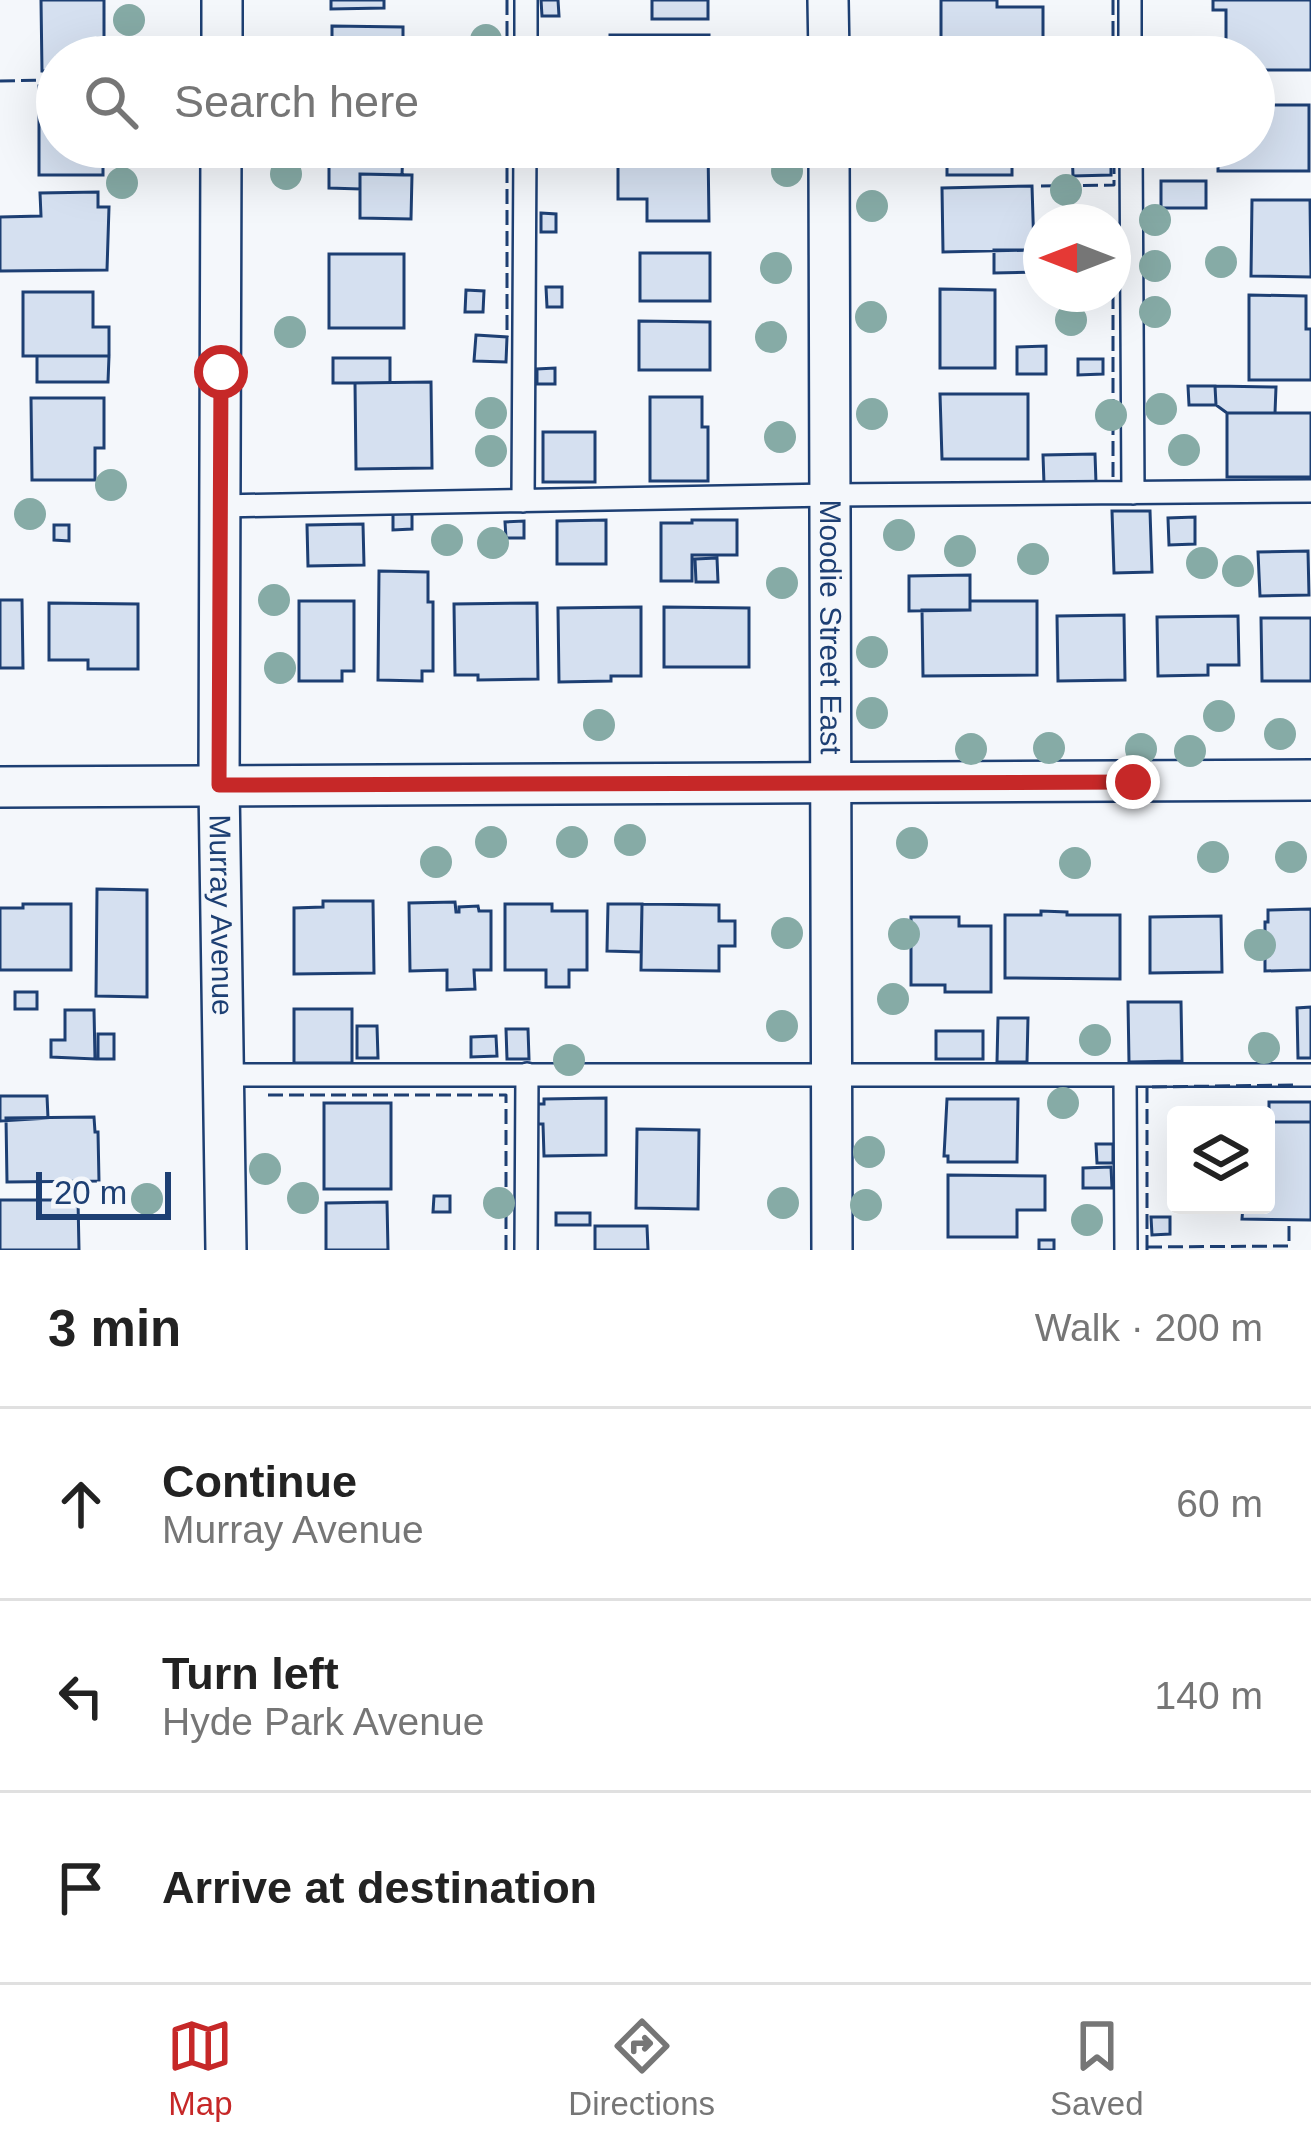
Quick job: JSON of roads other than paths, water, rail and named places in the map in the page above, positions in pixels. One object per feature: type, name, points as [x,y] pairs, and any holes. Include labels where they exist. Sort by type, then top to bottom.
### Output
[{"type":"street","points":[[222,0],[222,36]]},
{"type":"street","points":[[828,0],[829,36]]},
{"type":"street","name":"Murray Avenue","points":[[221,168],[219,785],[226,1250]]},
{"type":"street","name":"Moodie Street East","points":[[829,168],[832,1250]]},
{"type":"street","points":[[0,787],[1311,780]]},
{"type":"lane","points":[[526,0],[526,36]]},
{"type":"lane","points":[[1130,0],[1130,36]]},
{"type":"lane","points":[[523,501],[525,168]]},
{"type":"lane","points":[[1131,168],[1132,493]]},
{"type":"lane","points":[[220,506],[1311,491]]},
{"type":"lane","points":[[526,1250],[527,1074]]},
{"type":"lane","points":[[1125,1075],[1126,1250]]},
{"type":"lane","points":[[223,1076],[1311,1075]]}]
